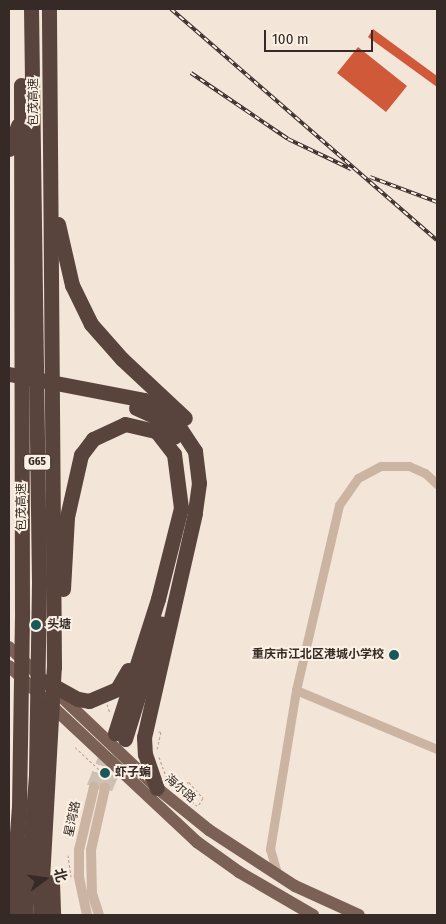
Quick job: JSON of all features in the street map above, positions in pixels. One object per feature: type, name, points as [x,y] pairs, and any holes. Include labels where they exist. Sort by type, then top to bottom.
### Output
[{"type":"highway","points":[[12,915],[19,807],[22,271],[21,9]]},
{"type":"highway","name":"包茂高速","points":[[24,915],[36,774],[38,600],[31,9]]},
{"type":"highway","points":[[43,679],[78,699],[108,696],[124,679],[149,597],[188,510],[206,483],[206,462],[196,434],[179,410],[105,342],[80,306],[72,285],[57,211],[50,9]]},
{"type":"highway","name":"包茂高速","points":[[40,915],[52,745],[50,9]]},
{"type":"highway","points":[[9,149],[22,104]]},
{"type":"highway","points":[[9,249],[22,271]]},
{"type":"highway","points":[[10,380],[90,389],[144,400],[161,408],[182,428],[198,463],[188,510]]},
{"type":"highway","points":[[10,380],[140,409],[163,424],[174,438],[186,469],[188,510],[185,556],[144,737],[145,754],[157,788]]},
{"type":"highway","points":[[52,745],[67,517],[81,455],[93,439],[125,424],[156,431],[174,454],[188,510]]},
{"type":"highway","points":[[168,553],[120,736],[185,556]]},
{"type":"highway","points":[[9,762],[19,807]]},
{"type":"highway","points":[[49,799],[53,915]]},
{"type":"main road","name":"海尔路","points":[[9,647],[157,788],[247,857],[279,876],[359,915]]},
{"type":"main road","points":[[9,666],[76,732],[197,842],[238,872],[313,915]]},
{"type":"street","points":[[279,876],[270,848],[296,690],[339,505],[358,478],[381,466],[409,466],[426,473],[437,484]]},
{"type":"street","points":[[296,690],[437,749]]},
{"type":"street","name":"星湾路","points":[[87,915],[79,876],[79,850],[100,787],[91,850],[92,894],[99,915]]},
{"type":"street","points":[[247,857],[260,858],[270,848]]},
{"type":"path","points":[[161,732],[156,751],[166,776],[182,785],[189,782],[203,798],[198,806]]},
{"type":"path","points":[[75,747],[99,769]]},
{"type":"building","points":[[373,29],[437,76],[437,87],[368,37]]},
{"type":"building","points":[[358,47],[407,86],[386,112],[337,73]]},
{"type":"tunnel","points":[[94,787],[111,744]]},
{"type":"tunnel","points":[[105,788],[120,752]]},
{"type":"railway","points":[[171,9],[437,240]]},
{"type":"railway","points":[[191,73],[288,139],[351,169]]},
{"type":"railway","points":[[370,177],[437,202]]},
{"type":"place","name":"头塘","points":[[36,625]]},
{"type":"place","name":"重庆市江北区港城小学校","points":[[394,655]]},
{"type":"place","name":"虾子蝙","points":[[105,773]]}]
